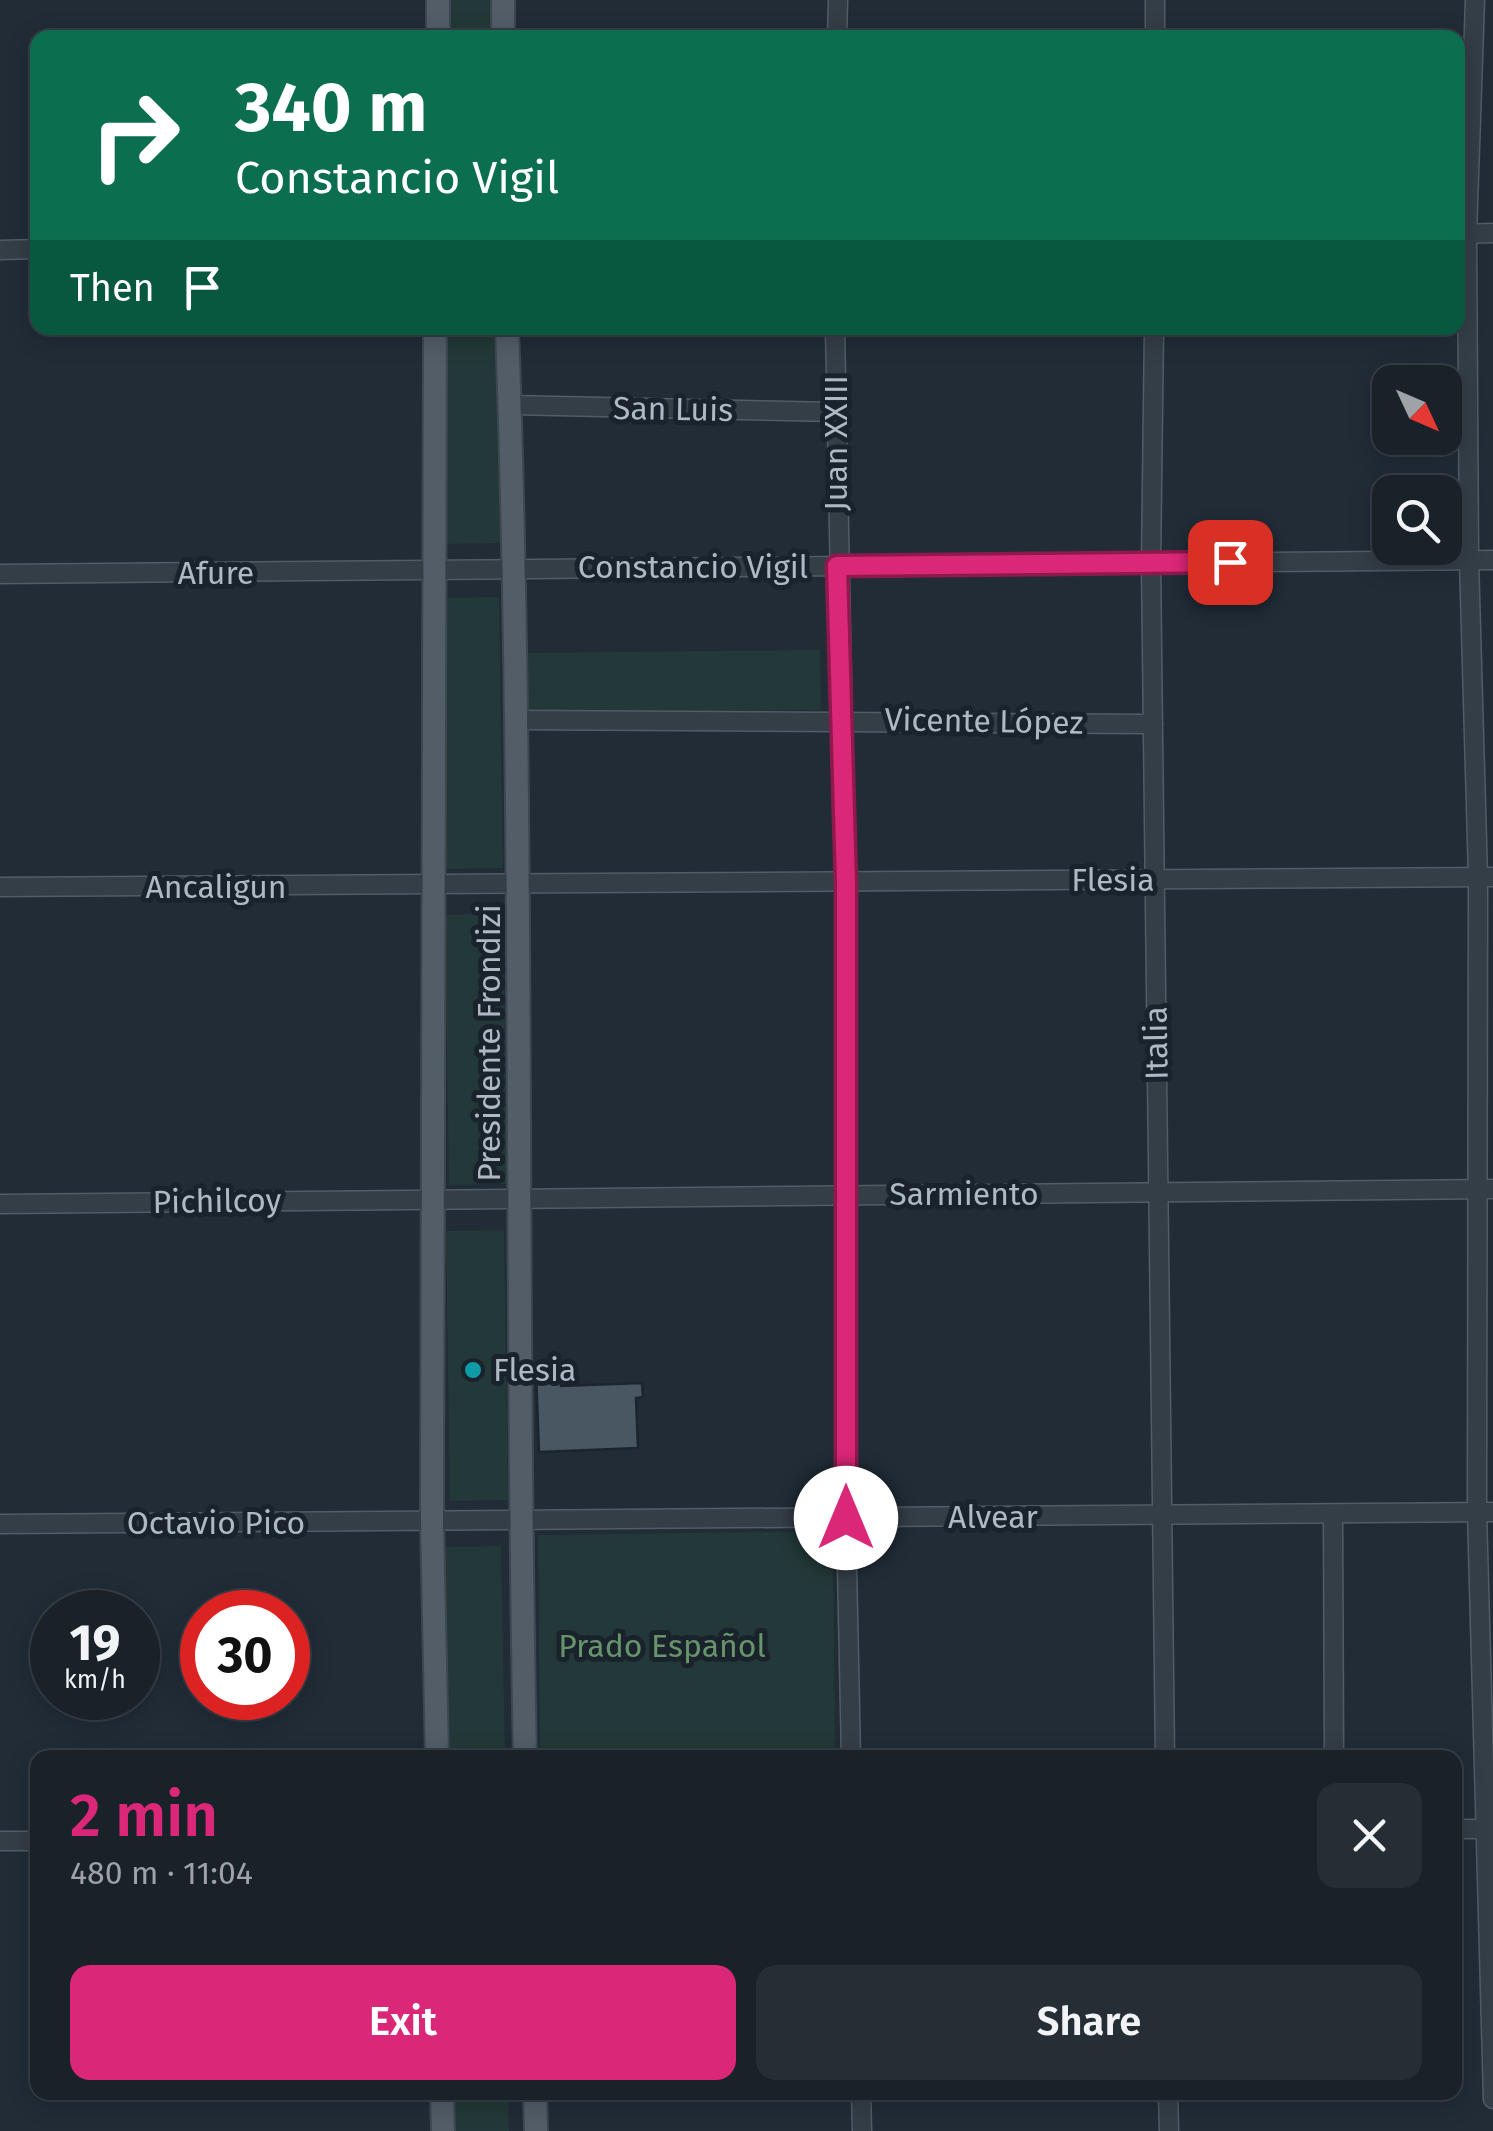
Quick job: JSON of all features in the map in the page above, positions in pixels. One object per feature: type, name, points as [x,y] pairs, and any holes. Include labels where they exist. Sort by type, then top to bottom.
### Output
[{"type":"main road","points":[[438,0],[438,30]]},
{"type":"main road","points":[[503,0],[503,30]]},
{"type":"main road","name":"Presidente Frondizi","points":[[434,335],[432,1521],[437,1750]]},
{"type":"main road","name":"Presidente Frondizi","points":[[507,335],[520,885],[520,1520],[525,1750]]},
{"type":"main road","points":[[442,2100],[443,2131]]},
{"type":"main road","points":[[535,2100],[536,2131]]},
{"type":"street","points":[[837,30],[838,0]]},
{"type":"street","points":[[1155,0],[1155,30]]},
{"type":"street","points":[[1465,180],[1475,0]]},
{"type":"street","points":[[1465,234],[1493,233]]},
{"type":"street","points":[[0,250],[30,249]]},
{"type":"street","name":"Juan XXIII","points":[[835,335],[846,883],[846,1518],[851,1750]]},
{"type":"street","name":"Italia","points":[[1154,335],[1151,563],[1165,1750]]},
{"type":"street","points":[[1464,335],[1469,560],[1486,877],[1485,1512],[1493,2100]]},
{"type":"street","name":"San Luis","points":[[510,406],[836,412]]},
{"type":"street","name":"Constancio Vigil","points":[[432,572],[1493,560]]},
{"type":"street","name":"Afure","points":[[0,574],[432,572]]},
{"type":"street","name":"Vicente López","points":[[516,720],[842,719],[1153,724]]},
{"type":"street","name":"Flesia","points":[[432,886],[1486,877]]},
{"type":"street","name":"Ancaligun","points":[[0,887],[432,886]]},
{"type":"street","name":"Sarmiento","points":[[434,1198],[1486,1190]]},
{"type":"street","name":"Pichilcoy","points":[[0,1204],[434,1198]]},
{"type":"street","name":"Alvear","points":[[432,1521],[1485,1512]]},
{"type":"street","points":[[1333,1514],[1334,1750]]},
{"type":"street","name":"Octavio Pico","points":[[0,1524],[432,1521]]},
{"type":"street","points":[[1462,1830],[1488,1829]]},
{"type":"street","points":[[0,1841],[30,1840]]},
{"type":"street","points":[[861,2100],[862,2131]]},
{"type":"street","points":[[1168,2100],[1169,2131]]},
{"type":"green space","points":[[442,0],[499,0],[500,30],[442,30]]},
{"type":"green space","points":[[439,335],[497,335],[500,543],[442,544]]},
{"type":"green space","points":[[499,597],[503,868],[445,869],[441,598]]},
{"type":"green space","points":[[820,650],[821,710],[522,713],[522,653]]},
{"type":"green space","points":[[503,913],[507,1184],[449,1185],[445,915]]},
{"type":"green space","points":[[504,1230],[508,1500],[450,1501],[446,1231]]},
{"type":"green space","name":"Prado Español","points":[[833,1531],[835,1750],[540,1750],[538,1535]]},
{"type":"green space","points":[[501,1546],[505,1750],[447,1750],[444,1547]]},
{"type":"green space","points":[[451,2100],[508,2100],[509,2131],[451,2131]]},
{"type":"building","points":[[561,1371],[561,1386],[642,1383],[643,1397],[636,1398],[638,1448],[539,1452],[536,1372]]},
{"type":"place","name":"Flesia","points":[[473,1370]]},
{"type":"route","points":[[846,1518],[846,883],[837,566],[1230,562]]}]
